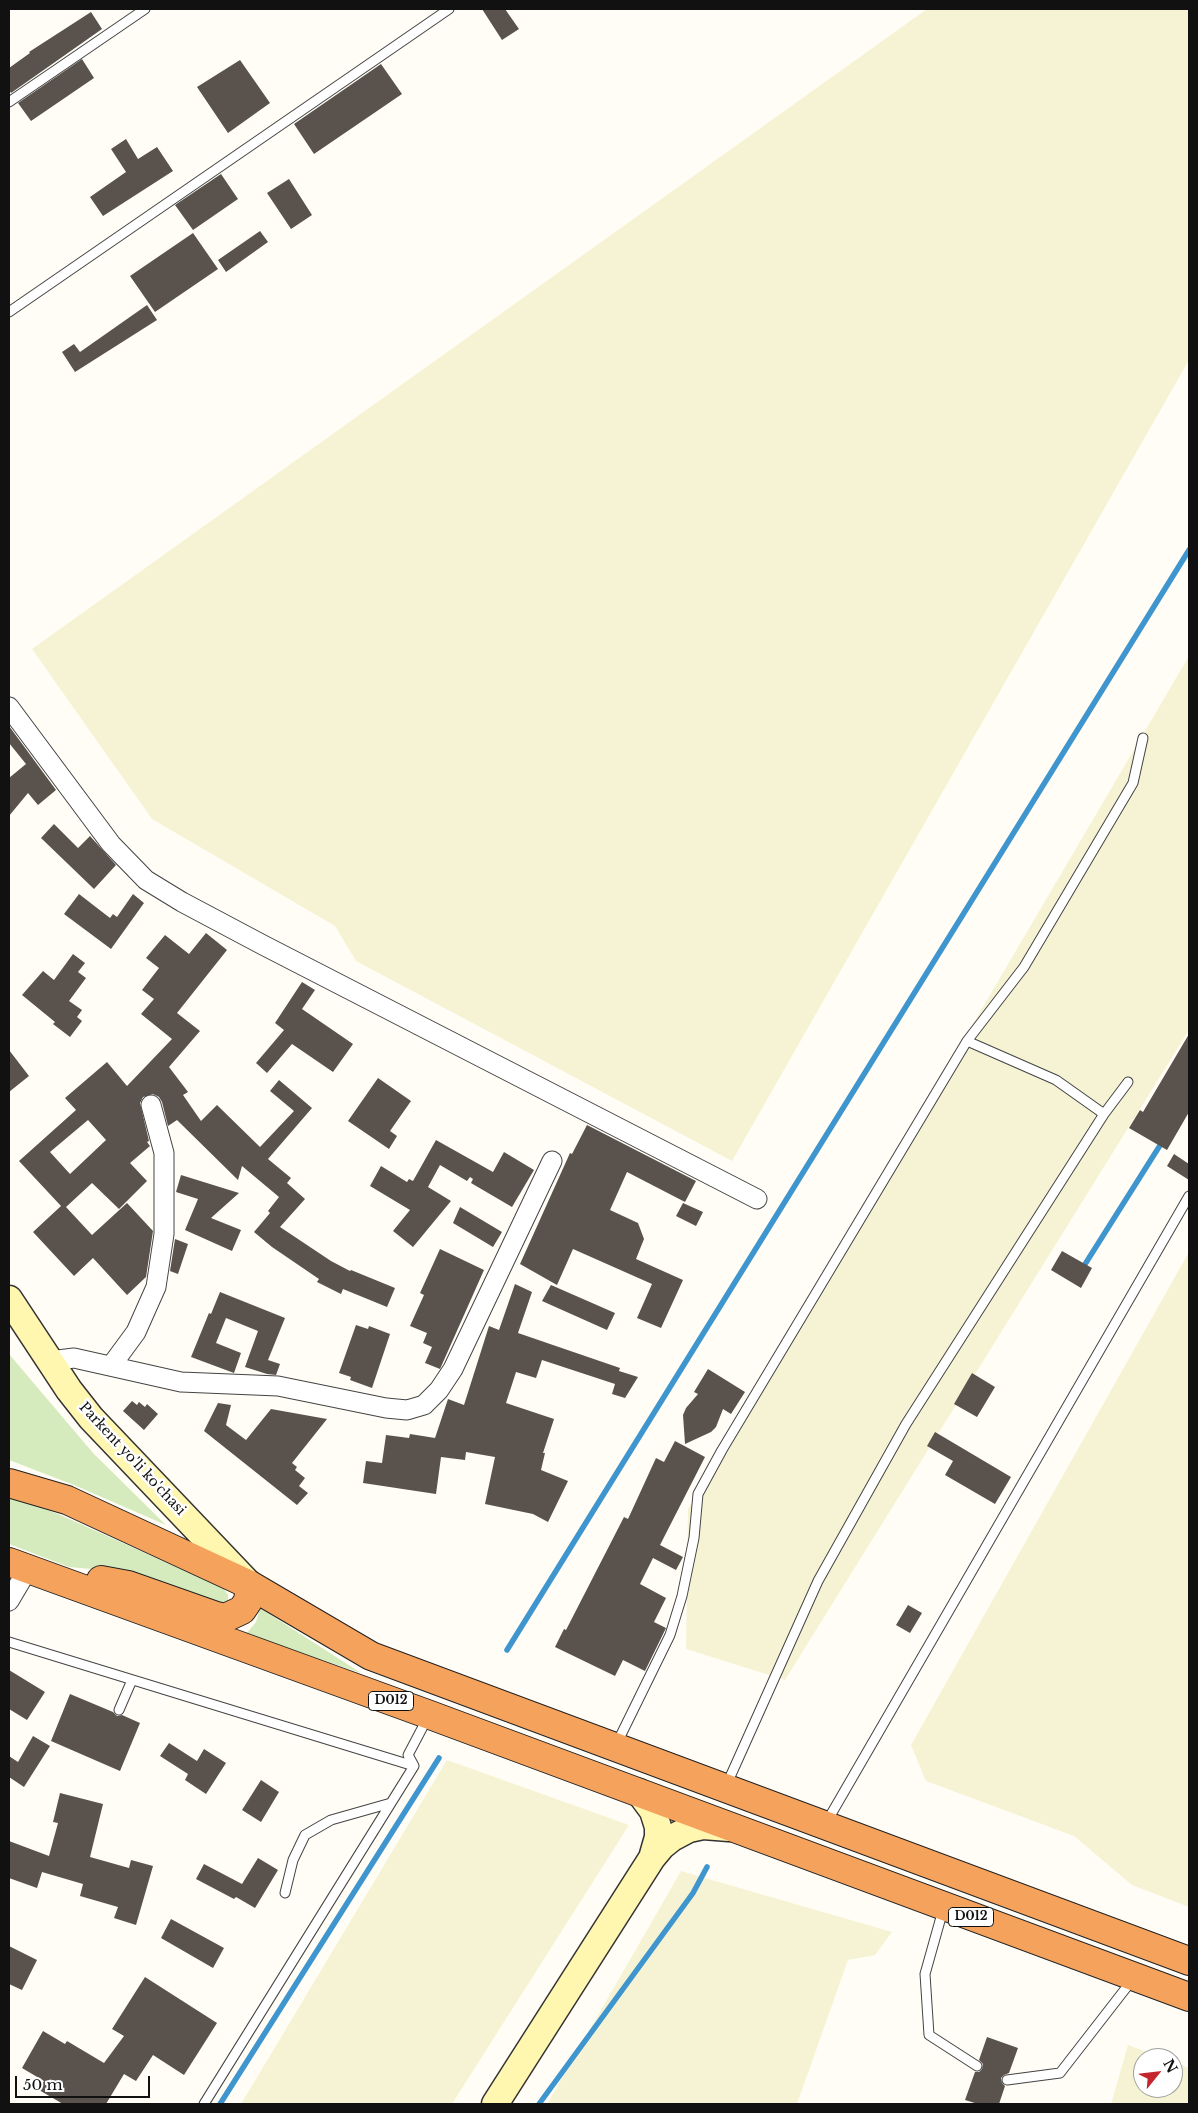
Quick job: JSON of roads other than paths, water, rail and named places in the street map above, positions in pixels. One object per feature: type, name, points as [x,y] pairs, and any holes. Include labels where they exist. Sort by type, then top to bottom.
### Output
[{"type":"highway","name":"D012","points":[[9,1483],[67,1500],[250,1585],[372,1656],[1189,1961]]},
{"type":"highway","name":"D012","points":[[18,1566],[430,1714],[1189,1997]]},
{"type":"highway","points":[[18,1566],[128,1584],[225,1618],[242,1610],[248,1601],[250,1585]]},
{"type":"street","points":[[9,707],[111,844],[146,880],[182,902],[255,941],[757,1199]]},
{"type":"street","points":[[111,1366],[136,1332],[156,1287],[164,1234],[164,1153],[151,1105]]},
{"type":"street","points":[[50,1361],[74,1358],[181,1382],[278,1386],[386,1408],[407,1410],[424,1405],[439,1390],[453,1369],[552,1160]]},
{"type":"street","name":"Parkent yo'li ko'chasi","points":[[9,1298],[50,1361],[91,1418],[250,1585]]},
{"type":"street","points":[[9,1602],[18,1566]]},
{"type":"street","points":[[639,1792],[653,1811],[658,1827],[656,1847],[652,1858]]},
{"type":"street","points":[[495,2104],[652,1858],[672,1838],[689,1829],[703,1826],[727,1828],[753,1835]]},
{"type":"lane","points":[[9,102],[145,9]]},
{"type":"lane","points":[[9,312],[449,9]]},
{"type":"lane","points":[[615,1748],[670,1635],[682,1596],[694,1538],[698,1494],[722,1450],[967,1041],[1024,967],[1128,792],[1133,783],[1144,738]]},
{"type":"lane","points":[[967,1041],[1056,1080],[1104,1114]]},
{"type":"lane","points":[[725,1788],[818,1581],[906,1424],[1104,1114],[1128,1082]]},
{"type":"lane","points":[[825,1825],[1189,1196]]},
{"type":"lane","points":[[9,1642],[414,1766]]},
{"type":"lane","points":[[119,1710],[132,1680]]},
{"type":"lane","points":[[414,1766],[408,1755],[430,1714]]},
{"type":"lane","points":[[204,2104],[414,1766]]},
{"type":"lane","points":[[285,1893],[293,1860],[305,1835],[331,1820],[391,1803]]},
{"type":"lane","points":[[944,1907],[925,1974],[929,2035],[977,2066]]},
{"type":"lane","points":[[1007,2080],[1060,2073],[1134,1977]]},
{"type":"waterway","points":[[507,1650],[1189,550]]},
{"type":"waterway","points":[[1082,1269],[1164,1139]]},
{"type":"waterway","points":[[220,2104],[439,1758]]},
{"type":"waterway","points":[[539,2104],[693,1893],[707,1867]]}]
